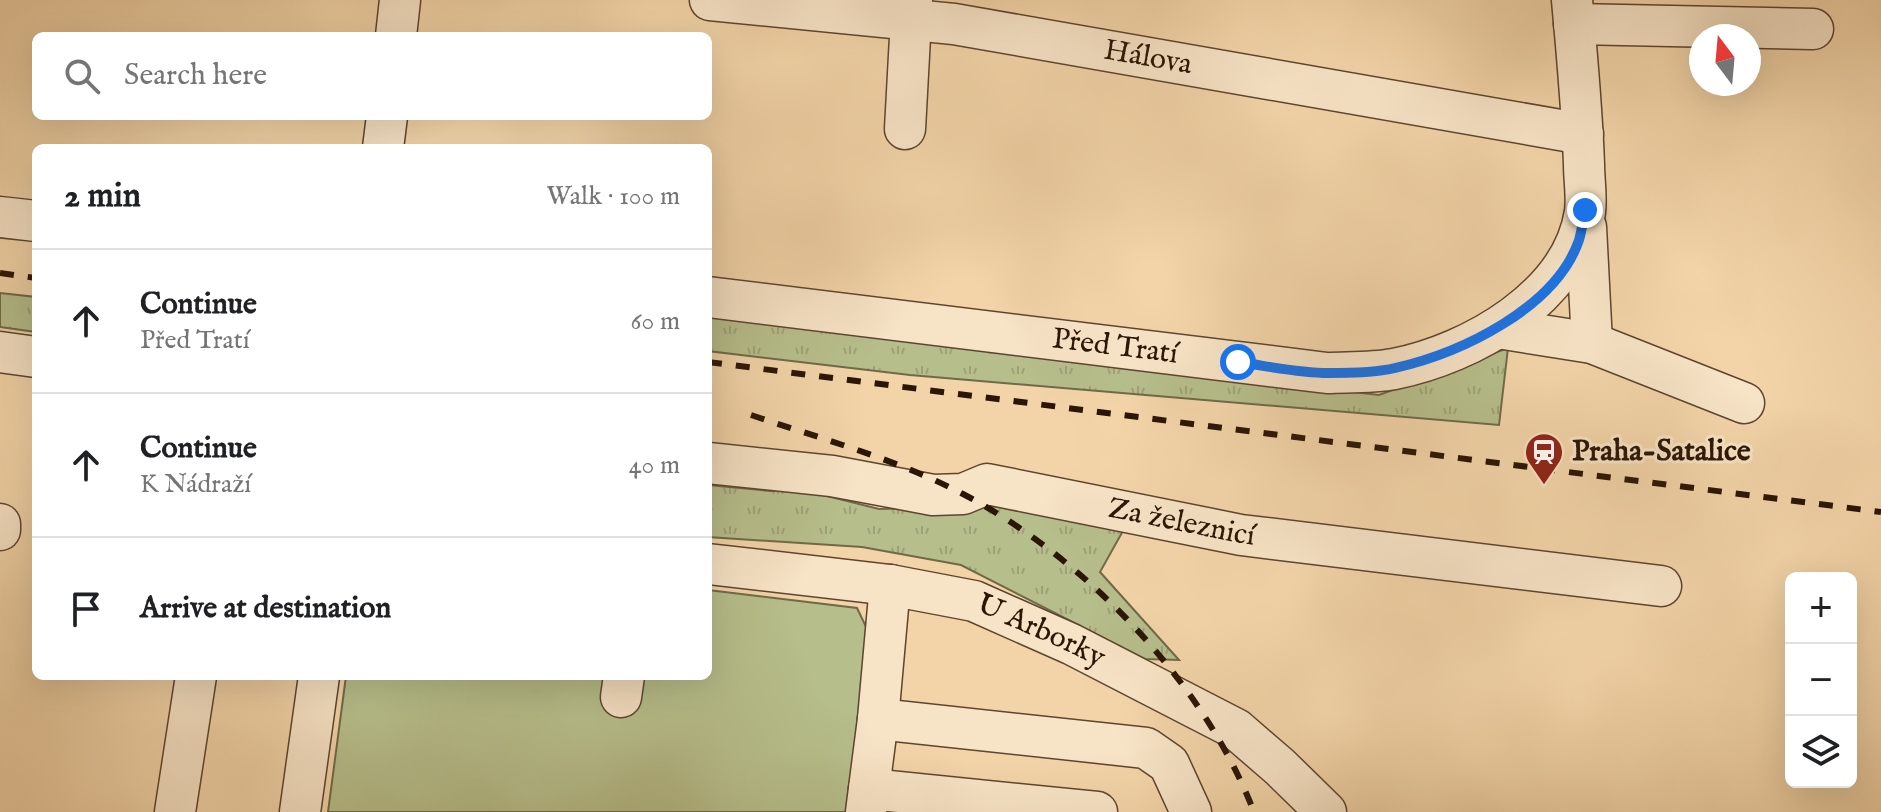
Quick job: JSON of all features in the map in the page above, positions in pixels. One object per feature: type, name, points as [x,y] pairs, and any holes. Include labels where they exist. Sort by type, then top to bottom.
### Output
[{"type":"street","points":[[396,32],[400,0]]},
{"type":"street","name":"Hálova","points":[[710,0],[911,10],[954,24],[1583,134]]},
{"type":"street","points":[[905,129],[911,10]]},
{"type":"street","points":[[1592,343],[1583,134],[1573,12],[1813,29]]},
{"type":"street","points":[[384,144],[386,120]]},
{"type":"street","name":"Před Tratí","points":[[712,297],[1327,373],[1394,369],[1449,351],[1498,328],[1544,292],[1566,265],[1578,241],[1585,210]]},
{"type":"street","points":[[0,217],[32,221]]},
{"type":"street","points":[[1498,328],[1592,343],[1744,403]]},
{"type":"street","points":[[0,352],[32,356]]},
{"type":"street","name":"Za železnicí","points":[[712,463],[832,476],[933,495],[963,494],[987,484],[1241,535],[1661,586]]},
{"type":"street","name":"U Arborky","points":[[712,564],[890,585],[974,601],[1071,644],[1236,729],[1326,812]]},
{"type":"street","points":[[890,585],[868,800],[1097,812]]},
{"type":"street","points":[[175,812],[195,680]]},
{"type":"street","points":[[300,812],[318,680]]},
{"type":"street","points":[[878,719],[1146,748],[1169,764],[1191,812]]},
{"type":"green space","points":[[0,293],[32,297],[32,331],[0,327]]},
{"type":"green space","points":[[712,316],[1379,395],[1508,348],[1499,425],[910,375],[712,351]]},
{"type":"green space","points":[[712,485],[771,491],[799,489],[879,509],[1064,505],[1124,529],[1100,572],[1179,660],[1145,659],[961,565],[862,547],[712,537]]},
{"type":"green space","points":[[712,590],[857,608],[869,633],[855,812],[328,812],[345,680],[712,680]]},
{"type":"railway","points":[[0,273],[32,277]]},
{"type":"railway","points":[[712,363],[1881,512]]},
{"type":"railway","points":[[751,415],[912,470],[963,494],[1053,552],[1096,588],[1136,628],[1172,671],[1205,716],[1254,812]]},
{"type":"place","name":"Praha-Satalice","points":[[1544,486]]},
{"type":"route","points":[[1238,362],[1327,373],[1394,369],[1449,351],[1498,328],[1544,292],[1566,265],[1578,241],[1585,210]]}]
